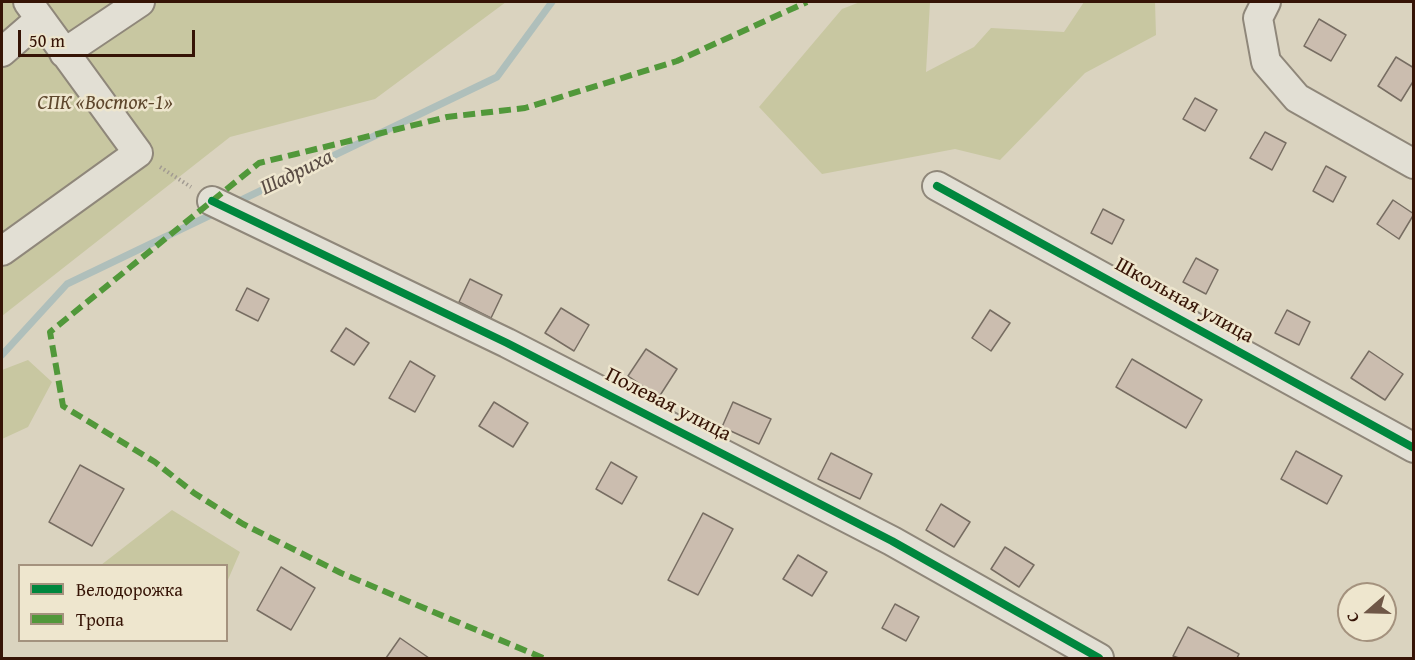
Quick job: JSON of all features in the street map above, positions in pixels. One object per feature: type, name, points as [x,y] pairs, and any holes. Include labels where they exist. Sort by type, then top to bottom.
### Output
[{"type":"street","points":[[64,53],[141,2]]},
{"type":"street","points":[[1266,2],[1258,18],[1266,62],[1297,98],[1413,164]]},
{"type":"street","points":[[2,52],[34,10],[138,153],[2,251]]},
{"type":"street","name":"Школьная улица","points":[[937,186],[1413,448]]},
{"type":"street","name":"Полевая улица","points":[[212,201],[507,343],[871,530],[1099,658]]},
{"type":"path","points":[[138,153],[212,201]]},
{"type":"green space","name":"СПК «Восток-1»","points":[[2,2],[506,2],[375,99],[230,137],[2,316]]},
{"type":"green space","points":[[860,2],[930,2],[926,72],[974,47],[991,28],[1064,32],[1084,2],[1155,2],[1156,35],[1085,73],[1000,160],[955,149],[822,174],[759,107],[842,9]]},
{"type":"green space","points":[[28,360],[52,382],[28,427],[2,439],[2,370]]},
{"type":"green space","points":[[172,510],[240,552],[228,580],[228,564],[102,564]]},
{"type":"building","points":[[1319,19],[1346,35],[1331,61],[1304,46]]},
{"type":"building","points":[[1396,57],[1414,68],[1414,80],[1401,101],[1378,86]]},
{"type":"building","points":[[1195,98],[1217,110],[1205,131],[1183,119]]},
{"type":"building","points":[[1265,132],[1286,143],[1272,170],[1250,158]]},
{"type":"building","points":[[1326,166],[1346,177],[1333,202],[1313,191]]},
{"type":"building","points":[[1393,200],[1414,214],[1399,239],[1377,224]]},
{"type":"building","points":[[1103,209],[1124,220],[1112,244],[1091,233]]},
{"type":"building","points":[[1196,258],[1218,270],[1206,294],[1183,282]]},
{"type":"building","points":[[470,279],[502,295],[491,318],[459,302]]},
{"type":"building","points":[[247,288],[269,299],[258,321],[236,310]]},
{"type":"building","points":[[561,308],[589,325],[574,351],[545,333]]},
{"type":"building","points":[[990,310],[1010,323],[991,351],[972,338]]},
{"type":"building","points":[[1287,310],[1310,322],[1299,345],[1275,333]]},
{"type":"building","points":[[346,328],[369,343],[354,365],[331,351]]},
{"type":"building","points":[[646,349],[677,369],[659,397],[628,376]]},
{"type":"building","points":[[1369,351],[1403,374],[1385,400],[1351,378]]},
{"type":"building","points":[[1132,359],[1202,400],[1186,428],[1116,387]]},
{"type":"building","points":[[410,361],[435,376],[415,412],[389,398]]},
{"type":"building","points":[[494,402],[528,423],[513,447],[479,426]]},
{"type":"building","points":[[733,402],[771,419],[759,444],[722,427]]},
{"type":"building","points":[[1296,451],[1342,476],[1327,504],[1281,479]]},
{"type":"building","points":[[831,453],[872,474],[860,499],[818,479]]},
{"type":"building","points":[[611,462],[637,477],[622,504],[596,489]]},
{"type":"building","points":[[80,465],[124,489],[92,546],[49,522]]},
{"type":"building","points":[[941,504],[970,522],[954,547],[926,530]]},
{"type":"building","points":[[703,513],[733,529],[698,595],[668,580]]},
{"type":"building","points":[[1005,547],[1034,565],[1019,587],[991,569]]},
{"type":"building","points":[[798,555],[827,572],[812,596],[783,579]]},
{"type":"building","points":[[281,567],[315,588],[291,630],[257,610]]},
{"type":"building","points":[[895,604],[919,617],[906,641],[882,628]]},
{"type":"building","points":[[1188,627],[1239,654],[1237,658],[1179,658],[1173,656]]},
{"type":"building","points":[[400,638],[429,658],[386,658]]},
{"type":"waterway","name":"Шадриха","points":[[235,203],[497,77],[552,2]]},
{"type":"waterway","name":"Шадриха","points":[[2,355],[67,284],[217,212]]},
{"type":"marked path","points":[[543,658],[341,573],[243,524],[194,493],[155,462],[63,406],[50,332],[259,163],[447,117],[525,108],[677,61],[807,2]]},
{"type":"cycle path","points":[[937,186],[1414,448]]},
{"type":"cycle path","points":[[212,201],[507,343],[892,541],[1099,658]]}]
